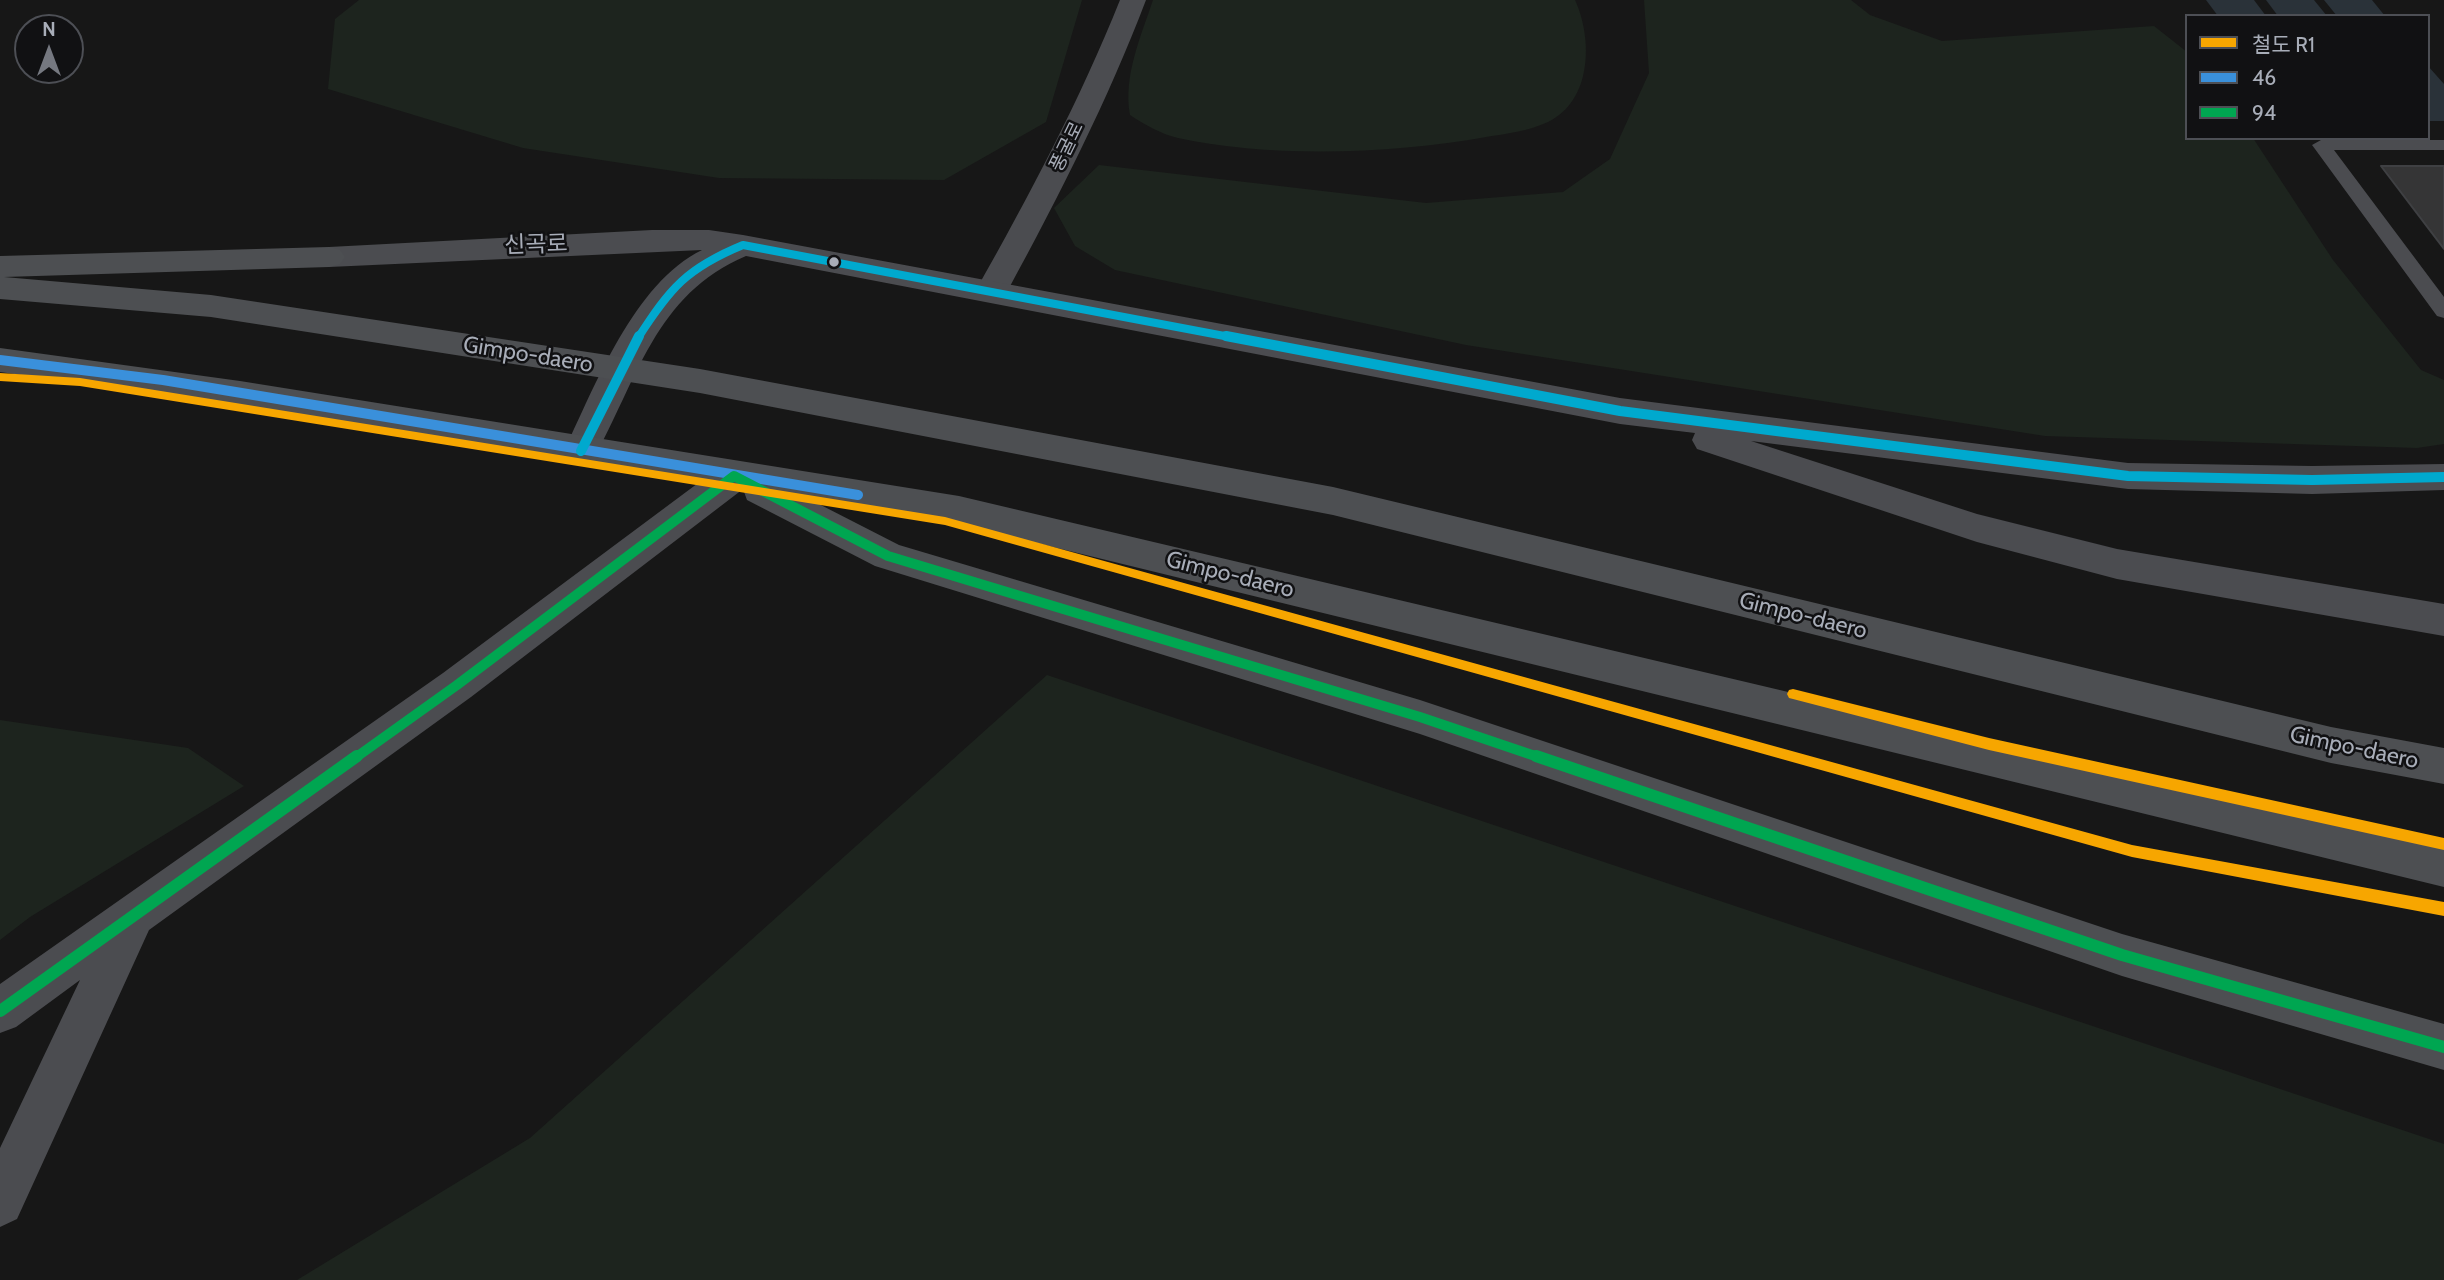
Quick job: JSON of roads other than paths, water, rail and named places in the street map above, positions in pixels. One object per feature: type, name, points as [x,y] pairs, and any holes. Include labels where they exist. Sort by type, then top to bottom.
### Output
[{"type":"main road","points":[[0,267],[329,257]]},
{"type":"main road","name":"Gimpo-daero","points":[[0,288],[211,306],[714,383],[1333,501],[2317,741],[2444,766]]},
{"type":"main road","name":"Gimpo-daero","points":[[0,360],[163,380],[734,476],[959,510],[2444,867]]},
{"type":"main road","points":[[734,476],[888,556],[1420,717],[2122,955],[2444,1047]]},
{"type":"street","name":"풍굴로","points":[[992,290],[1036,211],[1113,51],[1133,0]]},
{"type":"street","name":"신곡로","points":[[329,257],[652,240],[709,240],[992,290],[1620,411],[2128,475],[2312,480],[2444,477]]},
{"type":"street","points":[[581,451],[621,369],[682,278],[704,262],[743,245]]},
{"type":"street","points":[[1620,411],[1977,528],[2117,564],[2444,620]]},
{"type":"street","points":[[0,1011],[135,912],[457,685],[734,476]]},
{"type":"street","points":[[0,1202],[135,912]]},
{"type":"lane","points":[[2444,145],[2321,145],[2444,311]]},
{"type":"rail line","name":"R1","points":[[0,377],[80,382],[945,521],[2132,851],[2444,909]]},
{"type":"rail line","name":"R1","points":[[1793,694],[1989,744],[2444,844]]}]
